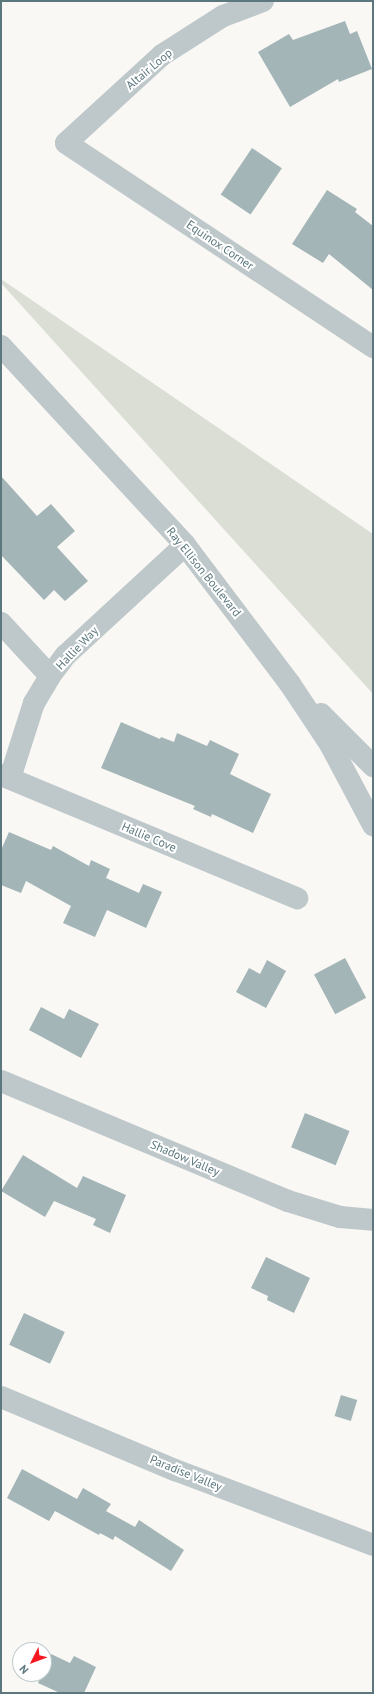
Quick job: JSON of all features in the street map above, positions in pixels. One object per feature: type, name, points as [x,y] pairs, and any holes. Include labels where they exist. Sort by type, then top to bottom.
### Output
[{"type":"street","name":"Altair Loop","points":[[66,142],[162,55],[223,16],[263,1]]},
{"type":"street","name":"Equinox Corner","points":[[66,142],[373,347]]},
{"type":"street","name":"Ray Ellison Boulevard","points":[[1,346],[185,545],[290,684],[330,744],[373,825]]},
{"type":"street","name":"Hallie Way","points":[[6,776],[34,703],[50,676],[66,655],[185,545]]},
{"type":"street","points":[[1,623],[50,676]]},
{"type":"street","points":[[290,684],[373,766]]},
{"type":"street","name":"Hallie Cove","points":[[6,776],[297,898]]},
{"type":"street","name":"Shadow Valley","points":[[1,1081],[288,1201],[340,1217],[373,1220]]},
{"type":"street","name":"Paradise Valley","points":[[1,1397],[176,1470],[373,1545]]},
{"type":"shaded area","points":[[1,279],[373,534],[373,694],[1,283]]},
{"type":"building","points":[[345,21],[350,34],[357,31],[372,69],[339,82],[338,79],[290,107],[258,52],[289,34],[293,40]]},
{"type":"building","points":[[252,148],[282,168],[251,215],[221,194]]},
{"type":"building","points":[[327,190],[357,209],[355,212],[373,226],[373,290],[329,254],[323,263],[292,244]]},
{"type":"building","points":[[1,476],[37,516],[51,504],[75,531],[57,547],[88,581],[65,601],[54,590],[44,600],[1,555]]},
{"type":"building","points":[[121,722],[160,739],[161,737],[174,742],[177,733],[207,746],[210,740],[239,754],[230,774],[271,794],[253,833],[212,814],[211,817],[193,809],[195,806],[101,768]]},
{"type":"building","points":[[9,832],[51,850],[53,846],[89,866],[91,860],[110,869],[106,878],[139,893],[143,884],[162,892],[146,928],[107,910],[95,937],[63,923],[71,906],[26,881],[21,893],[1,885],[1,850]]},
{"type":"building","points":[[345,958],[366,998],[335,1014],[314,974]]},
{"type":"building","points":[[267,960],[286,971],[266,1008],[236,992],[249,968],[260,974]]},
{"type":"building","points":[[41,1007],[64,1019],[69,1009],[99,1024],[81,1058],[29,1030]]},
{"type":"building","points":[[305,1113],[350,1131],[336,1165],[291,1147]]},
{"type":"building","points":[[23,1155],[77,1188],[83,1176],[126,1195],[110,1233],[93,1225],[96,1219],[54,1201],[45,1217],[1,1191]]},
{"type":"building","points":[[266,1257],[310,1278],[294,1313],[267,1300],[268,1296],[251,1288]]},
{"type":"building","points":[[24,1313],[65,1332],[50,1364],[9,1345]]},
{"type":"building","points":[[341,1395],[357,1400],[351,1421],[335,1416]]},
{"type":"building","points":[[22,1469],[77,1499],[83,1488],[111,1504],[106,1511],[135,1527],[139,1520],[184,1550],[171,1571],[115,1536],[113,1540],[100,1533],[99,1535],[55,1511],[49,1521],[7,1498]]},
{"type":"building","points":[[52,1654],[70,1663],[74,1656],[96,1667],[84,1693],[60,1693],[38,1683],[52,1682]]}]
